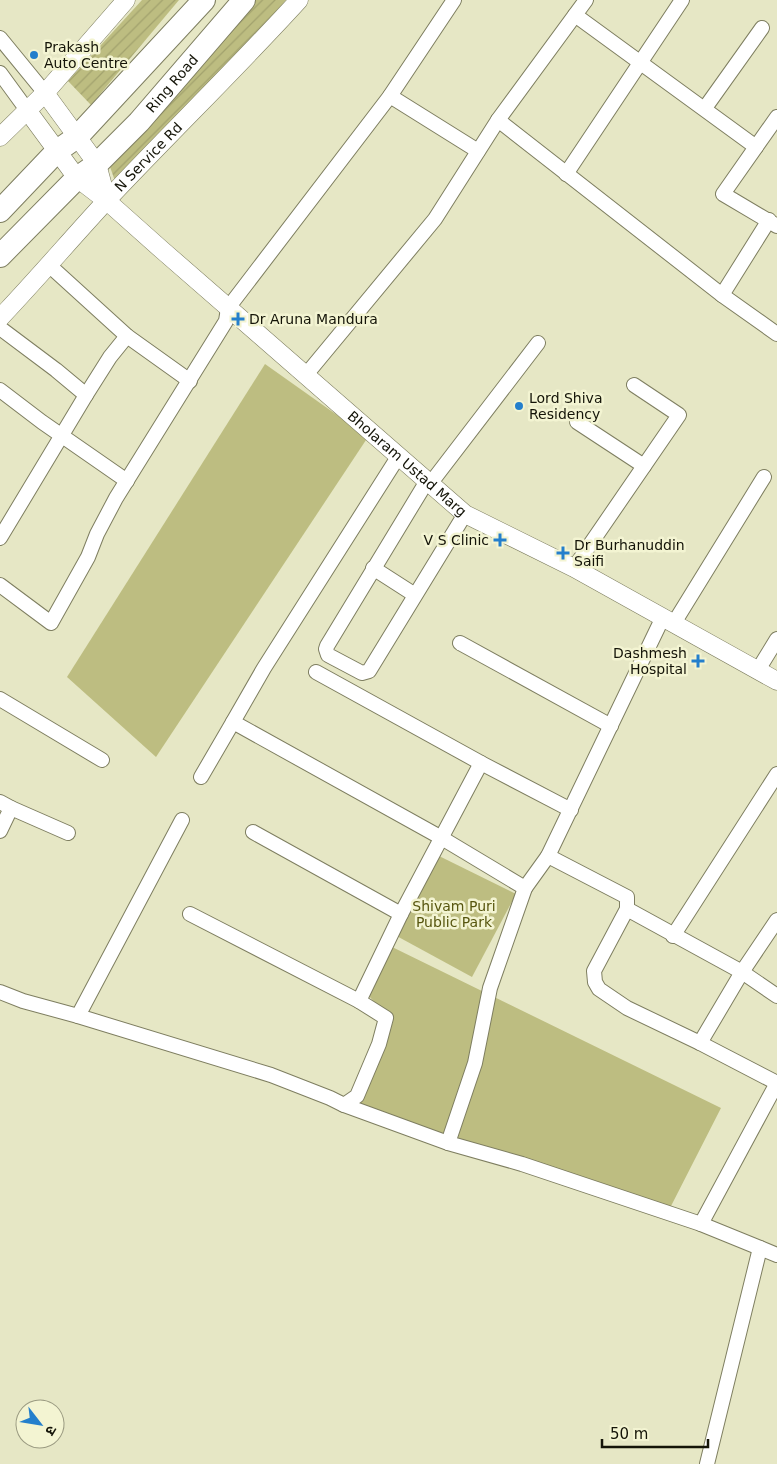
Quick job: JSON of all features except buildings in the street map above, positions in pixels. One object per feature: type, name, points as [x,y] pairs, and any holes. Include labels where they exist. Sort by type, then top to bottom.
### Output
[{"type":"highway","points":[[0,210],[58,151],[77,137],[204,0]]},
{"type":"highway","name":"Ring Road","points":[[77,178],[96,164],[138,122],[244,0]]},
{"type":"highway","points":[[0,256],[77,178]]},
{"type":"street","points":[[0,137],[45,93],[126,0]]},
{"type":"street","name":"N Service Rd","points":[[0,318],[50,266],[107,200],[249,55],[299,0]]},
{"type":"street","points":[[0,585],[51,623],[127,481],[226,321],[228,308],[390,96],[454,0]]},
{"type":"street","points":[[306,376],[435,219],[498,120],[586,0]]},
{"type":"street","points":[[566,174],[682,0]]},
{"type":"street","points":[[575,14],[756,147]]},
{"type":"street","points":[[705,108],[762,28]]},
{"type":"street","points":[[0,38],[45,93],[96,164],[107,200]]},
{"type":"street","points":[[0,73],[27,110]]},
{"type":"street","points":[[390,96],[478,151]]},
{"type":"street","name":"Bholaram Ustad Marg","points":[[27,110],[77,178],[107,200],[465,514],[574,568],[777,681]]},
{"type":"street","points":[[498,120],[722,295],[777,334]]},
{"type":"street","points":[[722,295],[773,223],[723,194],[776,122]]},
{"type":"street","points":[[50,266],[128,336],[190,381]]},
{"type":"street","points":[[0,328],[86,395]]},
{"type":"street","points":[[0,538],[110,357],[128,336]]},
{"type":"street","points":[[465,514],[369,672],[362,673],[328,655],[327,646],[373,568],[428,483],[538,343]]},
{"type":"street","points":[[574,568],[679,415],[634,385]]},
{"type":"street","points":[[0,390],[127,481]]},
{"type":"street","points":[[577,422],[644,466]]},
{"type":"street","points":[[201,777],[264,668],[398,457]]},
{"type":"street","points":[[448,1144],[475,1063],[490,988],[525,888],[548,856],[611,726],[669,620],[764,477]]},
{"type":"street","points":[[373,568],[415,595]]},
{"type":"street","points":[[758,670],[777,639]]},
{"type":"street","points":[[460,643],[611,726]]},
{"type":"street","points":[[316,672],[481,763],[571,810]]},
{"type":"street","points":[[0,699],[102,760]]},
{"type":"street","points":[[233,722],[525,888]]},
{"type":"street","points":[[359,1001],[401,914],[481,763]]},
{"type":"street","points":[[673,936],[777,774]]},
{"type":"street","points":[[0,831],[6,805],[68,833]]},
{"type":"street","points":[[78,1016],[182,820]]},
{"type":"street","points":[[253,832],[401,914]]},
{"type":"street","points":[[548,856],[627,898],[627,909],[594,971],[595,982],[599,989],[627,1008],[777,1083],[701,1224]]},
{"type":"street","points":[[627,909],[673,936],[742,972],[777,996]]},
{"type":"street","points":[[190,914],[359,1001],[386,1018],[379,1044],[357,1096],[344,1105]]},
{"type":"street","points":[[700,1043],[742,972],[777,920]]},
{"type":"street","points":[[0,992],[23,1001],[78,1016],[271,1076],[448,1144],[522,1164],[701,1224],[777,1255]]},
{"type":"street","points":[[707,1464],[760,1248]]},
{"type":"green space","points":[[142,0],[179,0],[91,105],[68,81]]},
{"type":"green space","points":[[255,0],[286,0],[254,37],[115,181],[109,164]]},
{"type":"green space","points":[[265,364],[368,437],[156,757],[67,677]]},
{"type":"green space","name":"Shivam Puri Public Park","points":[[435,854],[516,894],[472,977],[393,934]]},
{"type":"green space","points":[[388,945],[721,1108],[670,1208],[358,1106],[393,1022],[367,994]]},
{"type":"place","name":"Prakash Auto Centre","points":[[34,55]]},
{"type":"place","name":"Dr Aruna Mandura","points":[[238,319]]},
{"type":"place","name":"Lord Shiva Residency","points":[[519,406]]},
{"type":"place","name":"V S Clinic","points":[[500,540]]},
{"type":"place","name":"Dr Burhanuddin Saifi","points":[[563,553]]},
{"type":"place","name":"Dashmesh Hospital","points":[[698,661]]}]
